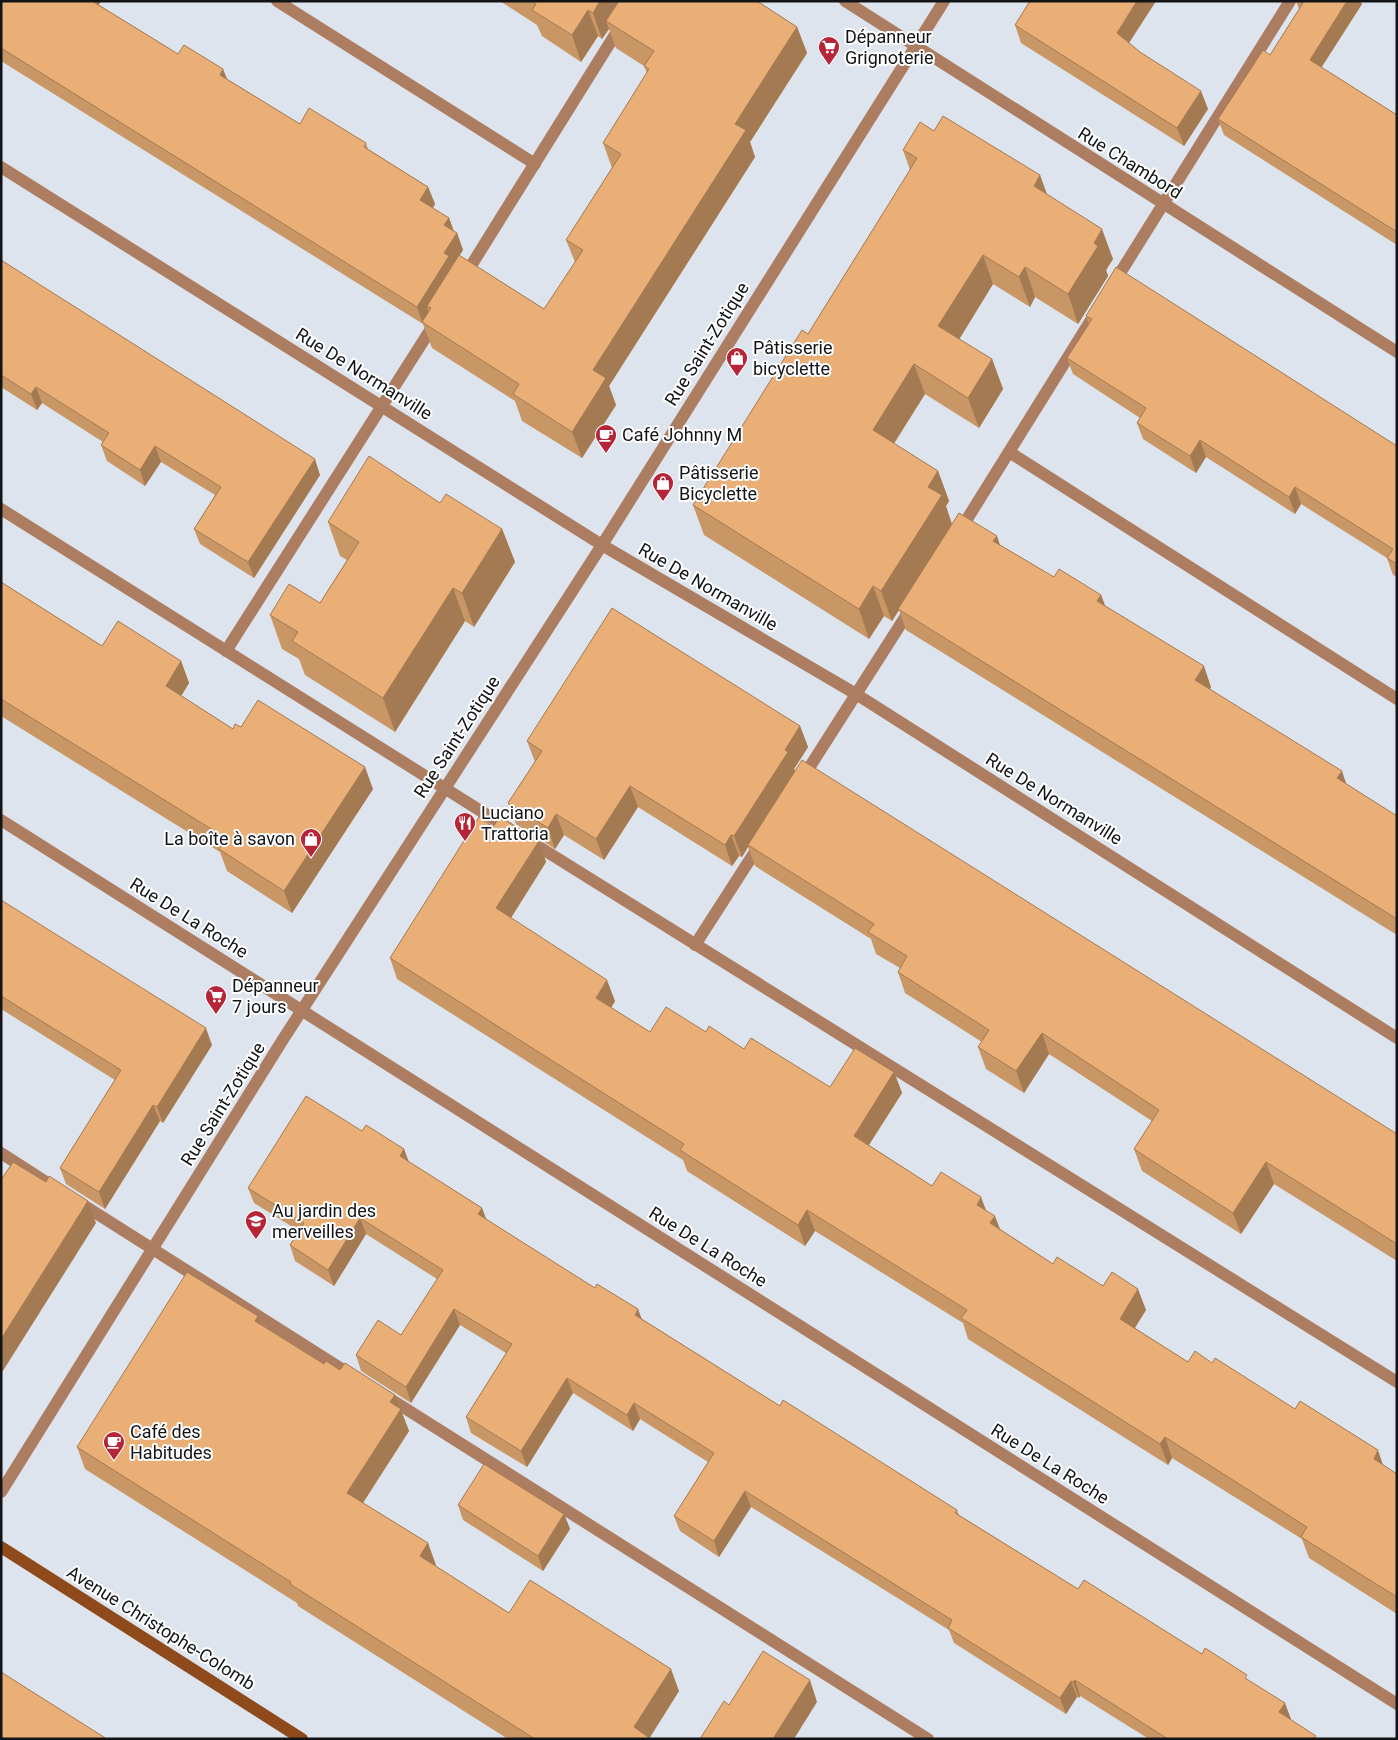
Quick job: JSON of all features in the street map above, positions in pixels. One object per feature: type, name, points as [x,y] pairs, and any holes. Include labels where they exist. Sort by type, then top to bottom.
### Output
[{"type":"main road","name":"Avenue Christophe-Colomb","points":[[1,1547],[302,1739]]},
{"type":"street","points":[[277,1],[535,164]]},
{"type":"street","points":[[457,287],[636,1]]},
{"type":"street","name":"Rue Chambord","points":[[845,1],[914,47],[1397,352]]},
{"type":"street","name":"Rue Saint-Zotique","points":[[1,1492],[302,1011],[602,545],[944,1]]},
{"type":"street","points":[[952,542],[1290,1]]},
{"type":"street","name":"Rue De Normanville","points":[[1,167],[602,545],[856,694],[1397,1038]]},
{"type":"street","points":[[226,651],[441,312]]},
{"type":"street","points":[[1009,452],[1397,699]]},
{"type":"street","points":[[1,509],[444,789],[1397,1382]]},
{"type":"street","points":[[797,786],[916,599]]},
{"type":"street","name":"Rue De La Roche","points":[[1,820],[1397,1704]]},
{"type":"street","points":[[695,945],[765,836]]},
{"type":"street","points":[[1,1153],[928,1739]]},
{"type":"building","points":[[1,1],[92,1],[178,54],[184,45],[223,69],[220,75],[300,124],[309,108],[366,143],[364,147],[428,187],[420,200],[449,218],[444,225],[457,233],[444,253],[449,256],[417,307],[1,48]]},
{"type":"building","points":[[532,1],[600,1],[593,13],[588,10],[572,35],[532,10],[536,4]]},
{"type":"building","points":[[619,1],[757,1],[797,27],[735,124],[746,130],[593,370],[606,378],[572,432],[513,394],[519,384],[422,322],[431,308],[427,306],[459,255],[544,309],[583,250],[566,240],[621,154],[603,143],[649,69],[644,66],[654,51],[606,21]]},
{"type":"building","points":[[1030,1],[1137,1],[1117,33],[1140,52],[1201,91],[1177,128],[1015,25]]},
{"type":"building","points":[[1301,1],[1347,1],[1310,60],[1397,115],[1397,232],[1218,119],[1263,50],[1270,55],[1303,3]]},
{"type":"building","points":[[943,116],[1040,175],[1034,186],[1102,229],[1094,243],[1098,246],[1068,294],[1025,267],[1019,277],[983,255],[938,326],[992,359],[968,398],[914,364],[873,430],[938,471],[928,487],[942,495],[881,591],[873,586],[859,609],[693,505],[802,330],[808,334],[917,158],[903,150],[920,122],[934,131]]},
{"type":"building","points":[[1,260],[315,459],[248,562],[194,529],[221,487],[155,446],[140,470],[101,445],[109,433],[36,387],[31,394],[1,375]]},
{"type":"building","points":[[1116,267],[1397,446],[1397,564],[1387,558],[1393,549],[1295,487],[1289,497],[1200,440],[1190,456],[1137,423],[1146,408],[1067,358],[1092,319],[1086,316]]},
{"type":"building","points":[[369,456],[440,503],[446,494],[502,529],[462,593],[453,588],[383,698],[292,641],[298,632],[270,615],[289,584],[320,603],[359,542],[328,522]]},
{"type":"building","points":[[959,513],[997,536],[993,541],[1054,577],[1059,569],[1101,595],[1097,601],[1204,666],[1195,680],[1342,771],[1337,778],[1397,816],[1397,919],[898,609]]},
{"type":"building","points":[[1,582],[102,646],[118,621],[181,661],[166,686],[233,729],[235,724],[241,727],[258,700],[365,767],[284,891],[219,849],[226,838],[1,699]]},
{"type":"building","points":[[612,608],[800,726],[785,750],[788,752],[734,836],[731,835],[725,845],[630,786],[596,839],[556,814],[548,828],[508,803],[542,751],[527,741]]},
{"type":"building","points":[[802,760],[1397,1134],[1397,1244],[1266,1162],[1233,1213],[1134,1149],[1159,1110],[1042,1033],[1016,1071],[978,1047],[989,1030],[898,972],[907,956],[868,932],[874,924],[748,845]]},
{"type":"building","points":[[479,817],[493,827],[500,817],[539,841],[496,908],[607,980],[596,998],[650,1032],[666,1007],[706,1032],[709,1026],[744,1049],[751,1038],[830,1087],[855,1048],[894,1072],[854,1136],[932,1186],[941,1172],[981,1197],[977,1205],[995,1216],[990,1223],[1053,1264],[1057,1257],[1103,1286],[1112,1272],[1138,1289],[1120,1319],[1188,1362],[1195,1351],[1212,1363],[1215,1358],[1295,1409],[1300,1401],[1378,1450],[1374,1459],[1397,1474],[1397,1597],[1301,1537],[1307,1527],[1165,1437],[1160,1444],[961,1318],[967,1310],[807,1210],[798,1225],[680,1150],[684,1144],[390,958]]},
{"type":"building","points":[[1,900],[206,1028],[157,1107],[153,1105],[99,1192],[60,1168],[121,1070],[1,996]]},
{"type":"building","points":[[306,1096],[362,1131],[366,1125],[404,1149],[400,1156],[482,1208],[478,1214],[595,1288],[597,1284],[638,1309],[635,1315],[780,1406],[783,1400],[957,1510],[955,1513],[1078,1589],[1084,1580],[1202,1654],[1205,1648],[1247,1675],[1245,1678],[1285,1703],[1279,1712],[1316,1736],[1314,1739],[1168,1739],[1075,1680],[1071,1681],[1060,1698],[948,1628],[952,1620],[745,1491],[714,1541],[674,1516],[714,1453],[634,1403],[627,1415],[567,1378],[521,1451],[466,1417],[512,1344],[454,1309],[406,1387],[356,1355],[378,1320],[401,1335],[443,1270],[360,1218],[328,1270],[290,1245],[304,1223],[248,1188]]},
{"type":"building","points":[[13,1162],[46,1182],[49,1176],[88,1201],[1,1339],[1,1180]]},
{"type":"building","points":[[187,1272],[258,1316],[255,1321],[324,1364],[326,1361],[340,1370],[345,1363],[395,1395],[390,1402],[401,1409],[347,1493],[428,1543],[420,1556],[509,1613],[530,1580],[671,1669],[634,1727],[651,1739],[535,1739],[77,1447]]},
{"type":"building","points":[[484,1464],[564,1514],[538,1556],[458,1505]]},
{"type":"building","points":[[763,1651],[810,1680],[774,1737],[777,1739],[700,1739],[724,1701],[729,1705]]},
{"type":"building","points":[[1,1672],[107,1739],[1,1739]]},
{"type":"place","name":"Dépanneur Grignoterie","points":[[829,66]]},
{"type":"place","name":"Pâtisserie bicyclette","points":[[737,377]]},
{"type":"place","name":"Café Johnny M","points":[[606,454]]},
{"type":"place","name":"Pâtisserie Bicyclette","points":[[663,502]]},
{"type":"place","name":"Luciano Trattoria","points":[[465,842]]},
{"type":"place","name":"La boîte à savon","points":[[311,858]]},
{"type":"place","name":"Dépanneur 7 jours","points":[[216,1015]]},
{"type":"place","name":"Au jardin des merveilles","points":[[256,1240]]},
{"type":"place","name":"Café des Habitudes","points":[[114,1461]]}]
